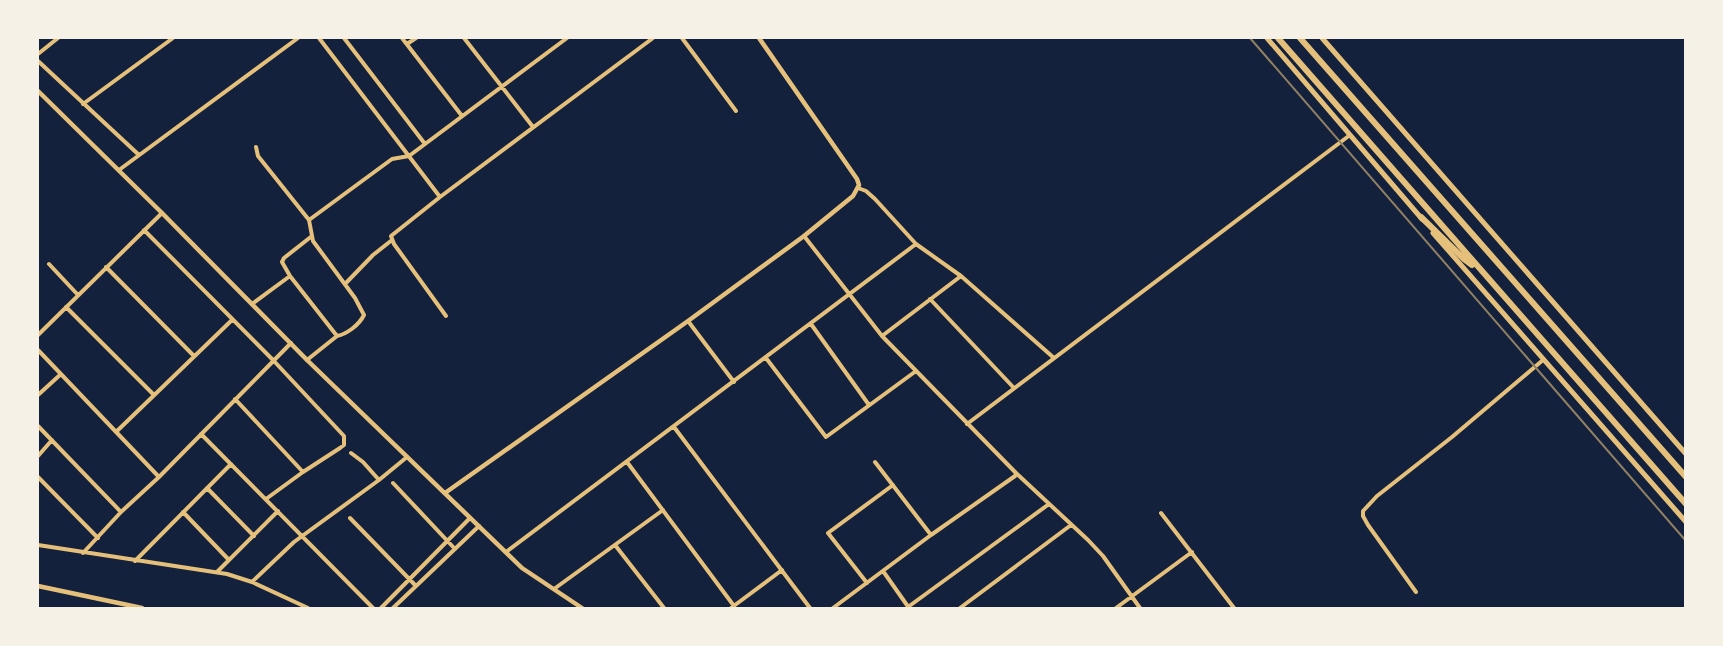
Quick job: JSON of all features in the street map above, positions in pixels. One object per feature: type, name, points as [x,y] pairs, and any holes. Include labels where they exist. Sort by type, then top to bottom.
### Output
[{"type":"highway","points":[[1278,38],[1686,504]]},
{"type":"highway","points":[[1300,38],[1686,477]]},
{"type":"highway","points":[[1421,218],[1464,259],[1483,273]]},
{"type":"main road","points":[[1267,38],[1543,360],[1686,522]]},
{"type":"main road","points":[[1322,38],[1686,454]]},
{"type":"street","points":[[38,54],[58,38]]},
{"type":"street","points":[[84,104],[172,38]]},
{"type":"street","points":[[119,170],[298,38]]},
{"type":"street","points":[[319,38],[440,197]]},
{"type":"street","points":[[345,38],[425,144]]},
{"type":"street","points":[[402,38],[462,116]]},
{"type":"street","points":[[407,44],[416,38]]},
{"type":"street","points":[[464,38],[533,127]]},
{"type":"street","points":[[309,220],[392,159],[409,156],[564,38]]},
{"type":"street","points":[[446,316],[391,236],[653,38]]},
{"type":"street","points":[[682,38],[736,111]]},
{"type":"street","points":[[445,493],[688,321],[804,236],[853,196],[858,188],[857,179],[760,38]]},
{"type":"street","points":[[38,61],[139,155]]},
{"type":"street","points":[[38,91],[307,360],[522,568],[582,609]]},
{"type":"street","points":[[967,424],[1351,134]]},
{"type":"street","points":[[256,147],[258,156],[309,220],[314,241],[358,302],[364,315],[350,330],[337,336],[307,360]]},
{"type":"street","points":[[858,188],[866,191],[875,199],[916,244],[961,276],[1054,358]]},
{"type":"street","points":[[38,335],[162,213]]},
{"type":"street","points":[[144,230],[273,360],[344,436],[344,444],[340,448],[266,499]]},
{"type":"street","points":[[312,236],[282,262],[290,276],[337,336]]},
{"type":"street","points":[[804,236],[882,336],[1016,473],[1103,556],[1140,609]]},
{"type":"street","points":[[345,284],[373,255],[392,240]]},
{"type":"street","points":[[506,552],[916,244]]},
{"type":"street","points":[[49,264],[78,295]]},
{"type":"street","points":[[106,267],[194,356]]},
{"type":"street","points":[[252,304],[290,276]]},
{"type":"street","points":[[882,336],[961,276]]},
{"type":"street","points":[[930,299],[1014,388]]},
{"type":"street","points":[[66,307],[154,395]]},
{"type":"street","points":[[116,432],[232,320]]},
{"type":"street","points":[[688,321],[734,382]]},
{"type":"street","points":[[811,324],[869,405]]},
{"type":"street","points":[[83,553],[291,342]]},
{"type":"street","points":[[38,350],[159,477]]},
{"type":"street","points":[[766,358],[825,437],[916,371]]},
{"type":"street","points":[[1416,592],[1362,516],[1363,511],[1377,496],[1452,437],[1543,360]]},
{"type":"street","points":[[38,395],[61,374]]},
{"type":"street","points":[[235,399],[303,472]]},
{"type":"street","points":[[38,426],[121,512]]},
{"type":"street","points":[[674,427],[810,609]]},
{"type":"street","points":[[201,434],[373,609]]},
{"type":"street","points":[[38,456],[52,440]]},
{"type":"street","points":[[351,453],[363,462],[379,480]]},
{"type":"street","points":[[252,582],[303,536],[407,457]]},
{"type":"street","points":[[627,462],[732,607],[782,570]]},
{"type":"street","points":[[875,462],[931,535]]},
{"type":"street","points":[[135,561],[231,464]]},
{"type":"street","points":[[837,607],[931,535],[1015,476],[1016,473]]},
{"type":"street","points":[[38,477],[98,538]]},
{"type":"street","points":[[393,483],[455,549]]},
{"type":"street","points":[[867,583],[828,533],[893,484]]},
{"type":"street","points":[[207,488],[254,536]]},
{"type":"street","points":[[883,571],[909,608],[1049,504]]},
{"type":"street","points":[[554,590],[663,510]]},
{"type":"street","points":[[183,512],[229,560]]},
{"type":"street","points":[[216,573],[278,512]]},
{"type":"street","points":[[1161,513],[1234,609]]},
{"type":"street","points":[[350,518],[416,586]]},
{"type":"street","points":[[381,609],[470,518]]},
{"type":"street","points":[[960,609],[1071,525]]},
{"type":"street","points":[[393,609],[479,526]]},
{"type":"street","points":[[615,544],[664,609]]},
{"type":"street","points":[[38,546],[216,573],[252,582],[309,609]]},
{"type":"street","points":[[1116,609],[1192,552]]},
{"type":"street","points":[[38,586],[142,609]]},
{"type":"railway","points":[[1250,38],[1686,541]]}]
